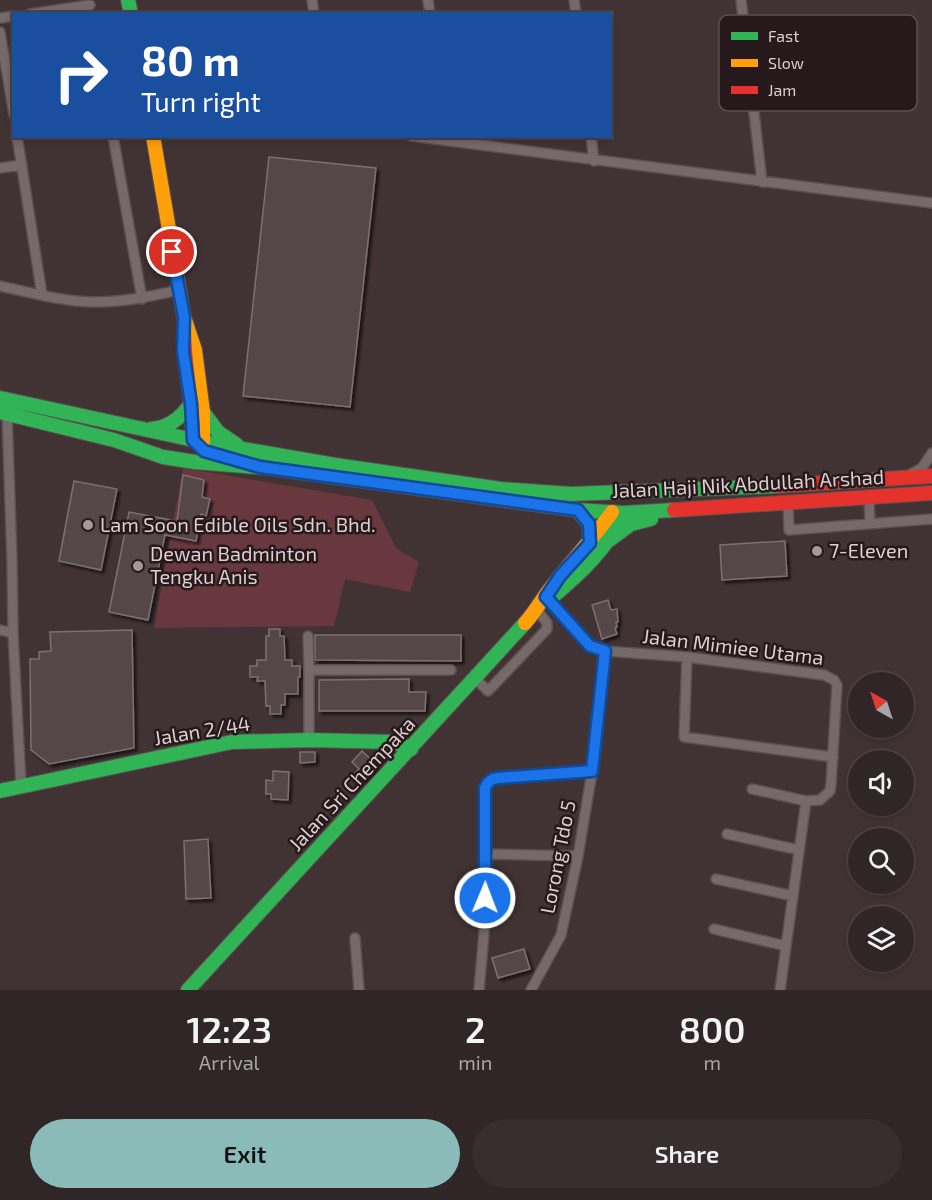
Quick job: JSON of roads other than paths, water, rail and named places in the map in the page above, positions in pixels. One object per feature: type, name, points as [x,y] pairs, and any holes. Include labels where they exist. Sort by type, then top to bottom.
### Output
[{"type":"main road","points":[[114,440],[128,440],[177,450],[192,448],[198,442],[203,412],[195,350],[184,317],[153,138]]},
{"type":"main road","points":[[184,317],[183,351],[198,442],[204,451],[214,456],[260,467]]},
{"type":"main road","name":"Jalan Haji Nik Abdullah Arshad","points":[[0,398],[145,428],[158,434],[198,442],[501,489],[571,494],[705,490],[897,480],[932,476]]},
{"type":"main road","points":[[145,428],[158,429],[168,426],[182,417],[191,404]]},
{"type":"main road","name":"Jalan Haji Nik Abdullah Arshad","points":[[3,412],[114,440],[163,457],[260,467],[578,510],[683,511],[932,493]]},
{"type":"main road","points":[[203,412],[218,432],[244,449]]},
{"type":"main road","points":[[618,510],[634,500],[705,490]]},
{"type":"main road","points":[[571,494],[604,500],[618,510]]},
{"type":"main road","points":[[578,510],[589,524],[597,544]]},
{"type":"main road","points":[[597,544],[616,528],[618,510]]},
{"type":"main road","points":[[597,544],[631,524],[683,511]]},
{"type":"main road","name":"Jalan Sri Chempaka","points":[[188,990],[475,678],[543,602],[560,576],[597,544]]},
{"type":"main road","name":"Jalan 2/44","points":[[0,791],[232,742],[309,740],[394,742],[411,749]]},
{"type":"street","points":[[741,0],[743,15]]},
{"type":"street","points":[[45,12],[90,6]]},
{"type":"street","points":[[0,32],[5,95],[12,111]]},
{"type":"street","points":[[754,111],[762,182]]},
{"type":"street","points":[[17,138],[42,296]]},
{"type":"street","points":[[113,138],[142,299]]},
{"type":"street","points":[[448,138],[594,161],[932,203]]},
{"type":"street","points":[[591,138],[594,161]]},
{"type":"street","points":[[0,168],[22,165]]},
{"type":"street","points":[[0,286],[42,296],[95,302],[142,299],[179,290]]},
{"type":"street","points":[[3,412],[12,561],[13,633],[21,785]]},
{"type":"street","points":[[897,480],[922,468],[932,453]]},
{"type":"street","points":[[869,498],[870,523]]},
{"type":"street","points":[[788,504],[789,530],[932,519]]},
{"type":"street","points":[[475,678],[488,692],[547,629],[543,602]]},
{"type":"street","name":"Jalan Mimiee Utama","points":[[543,602],[590,646],[605,651],[687,657],[824,675],[834,680],[837,685],[830,791],[820,800],[806,801]]},
{"type":"street","points":[[0,630],[13,633]]},
{"type":"street","points":[[308,636],[309,740]]},
{"type":"street","name":"Lorong Tdo 5","points":[[531,990],[561,935],[578,856],[592,771],[605,651]]},
{"type":"street","points":[[687,657],[684,737],[834,757]]},
{"type":"street","points":[[309,670],[452,670]]},
{"type":"street","points":[[478,990],[484,933],[485,788],[492,779],[498,778],[592,771]]},
{"type":"street","points":[[752,789],[806,801],[780,990]]},
{"type":"street","points":[[727,834],[799,850]]},
{"type":"street","points":[[486,854],[578,856]]},
{"type":"street","points":[[716,879],[793,896]]},
{"type":"street","points":[[714,929],[786,946]]},
{"type":"street","points":[[355,938],[358,990]]},
{"type":"place","name":"Lam Soon Edible Oils Sdn. Bhd.","points":[[88,525]]},
{"type":"place","name":"7-Eleven","points":[[817,551]]},
{"type":"place","name":"Dewan Badminton Tengku Anis","points":[[138,566]]}]
